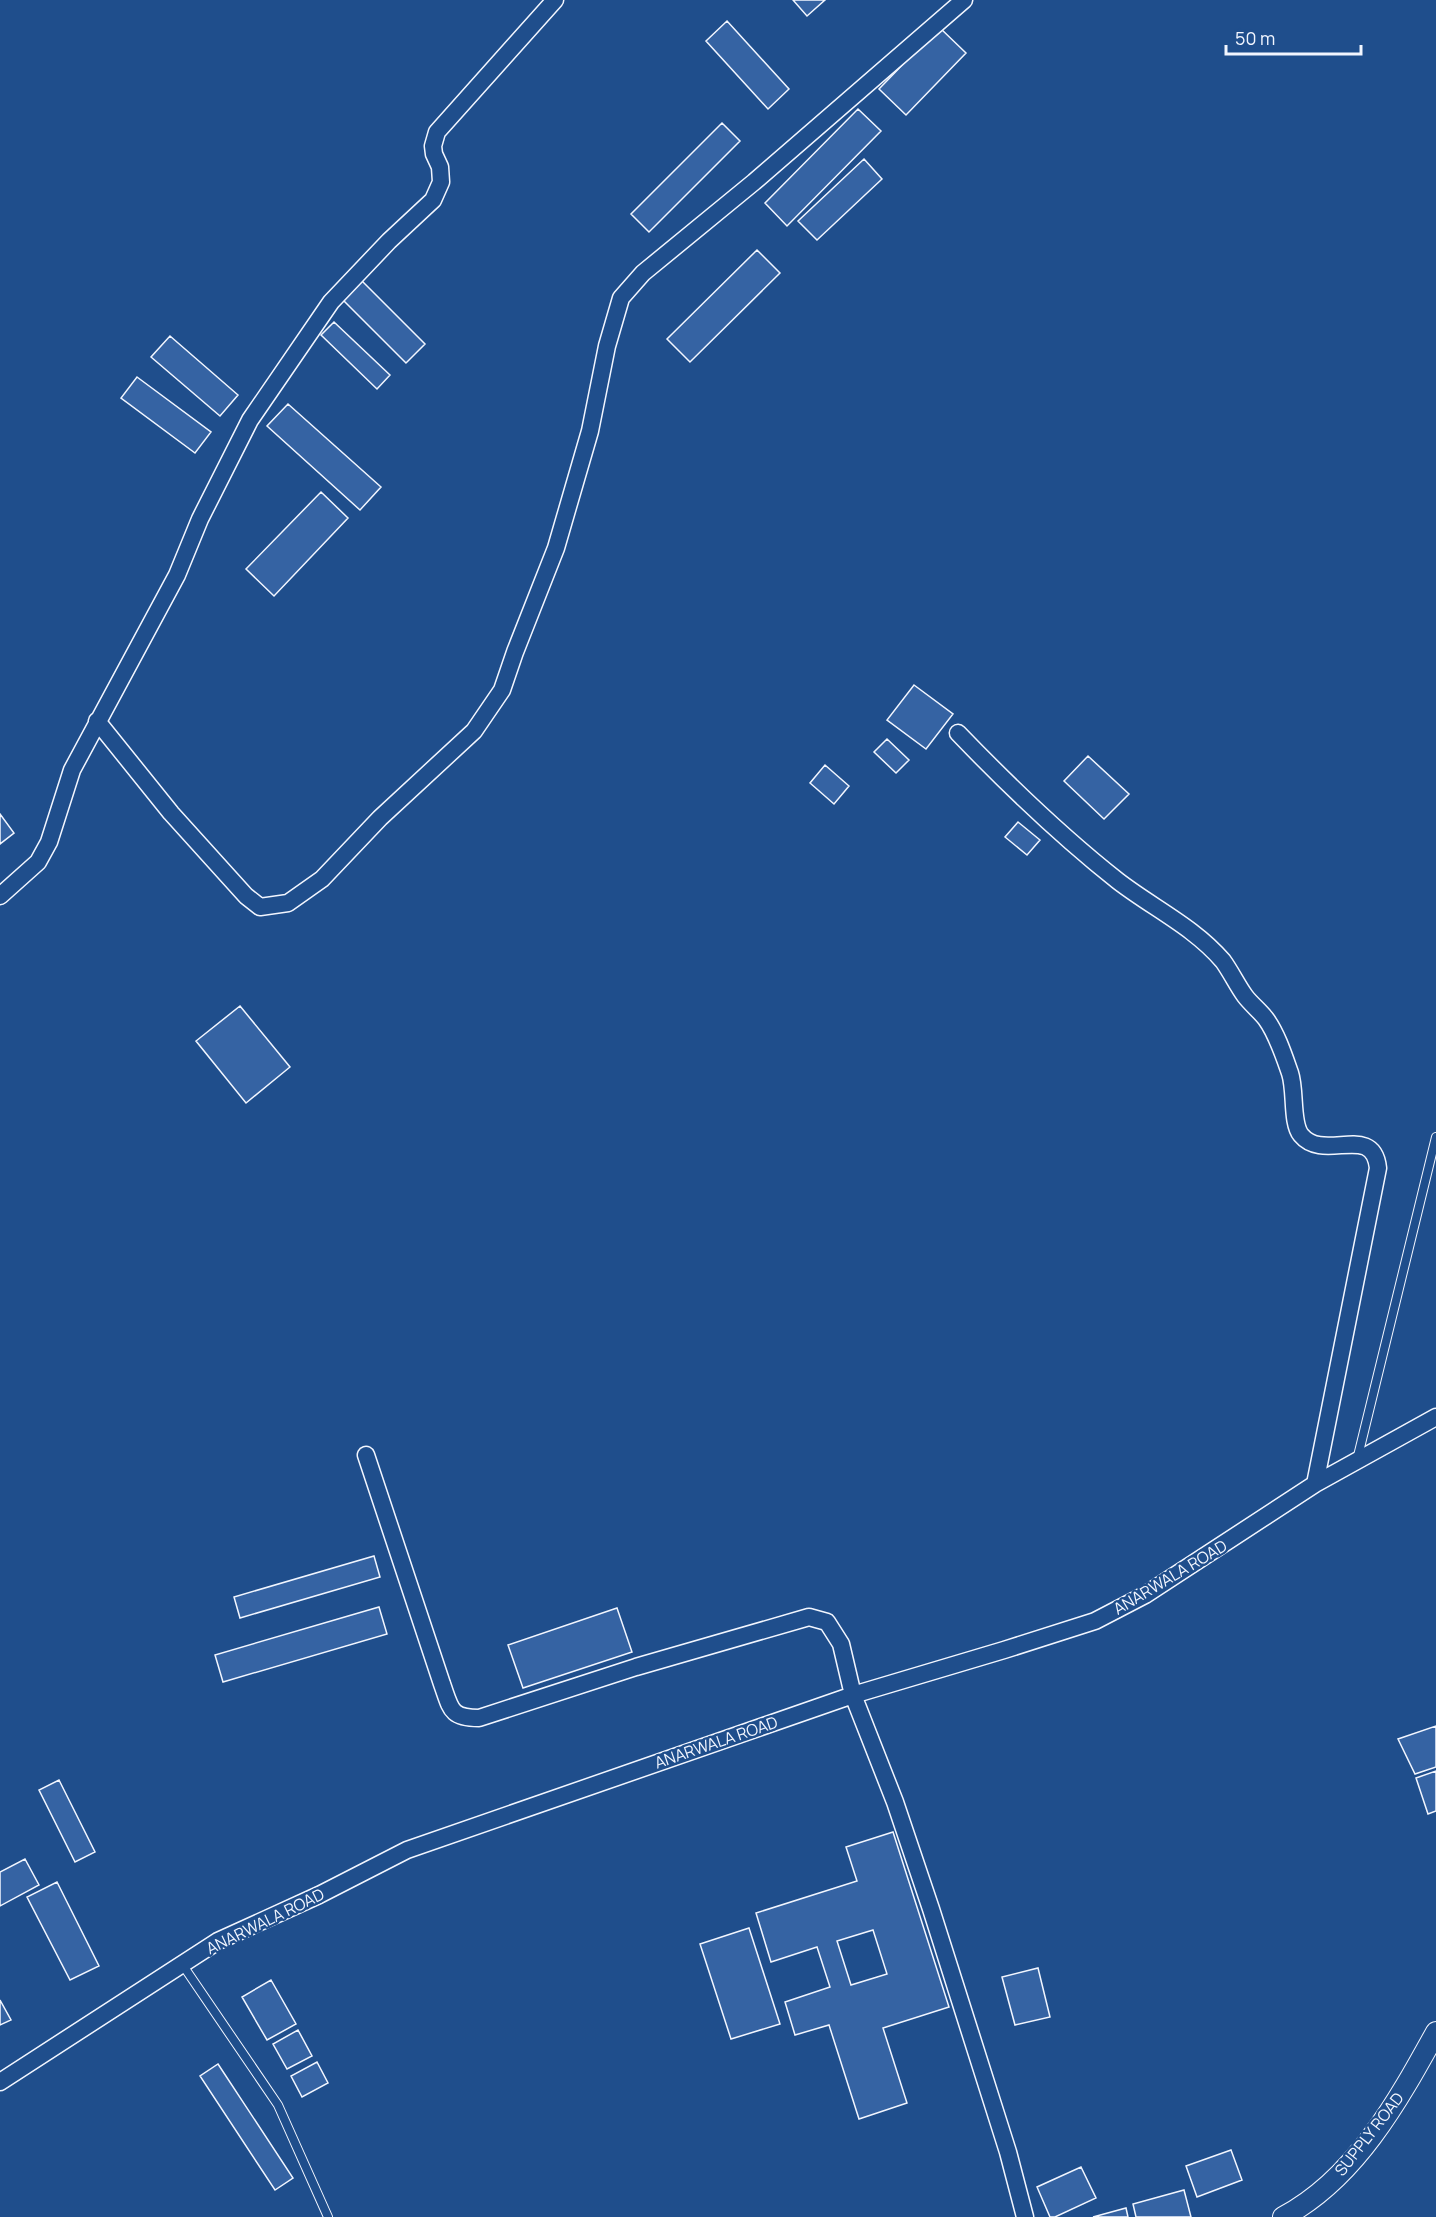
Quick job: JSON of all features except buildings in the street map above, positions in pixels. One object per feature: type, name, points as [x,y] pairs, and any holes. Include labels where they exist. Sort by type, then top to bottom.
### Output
[{"type":"street","points":[[0,896],[38,862],[50,842],[72,770],[177,575],[200,519],[250,420],[331,302],[389,241],[433,200],[441,182],[440,167],[433,146],[438,132],[555,0]]},
{"type":"street","points":[[97,721],[171,813],[246,896],[260,907],[288,903],[322,879],[380,818],[474,731],[502,690],[556,548],[590,431],[607,346],[621,298],[643,273],[772,166],[964,0]]},
{"type":"street","points":[[958,733],[1015,792],[1072,843],[1118,881],[1203,941],[1224,963],[1246,997],[1267,1020],[1278,1042],[1291,1075],[1295,1124],[1302,1136],[1314,1144],[1328,1146],[1362,1144],[1372,1149],[1377,1158],[1378,1168],[1315,1484]]},
{"type":"street","name":"ANARWALA ROAD","points":[[0,2082],[218,1941],[408,1850],[853,1695],[1095,1621],[1145,1595],[1315,1484],[1436,1417]]},
{"type":"street","points":[[366,1455],[445,1692],[451,1708],[463,1718],[479,1718],[636,1667],[809,1617],[826,1622],[841,1644],[853,1695],[895,1802],[932,1909],[1008,2152],[1025,2217]]},
{"type":"street","name":"SUPPLY ROAD","points":[[1283,2217],[1318,2195],[1345,2168],[1402,2092],[1436,2032]]},
{"type":"lane","points":[[1357,1460],[1436,1137]]},
{"type":"lane","points":[[182,1964],[278,2105],[328,2217]]}]
